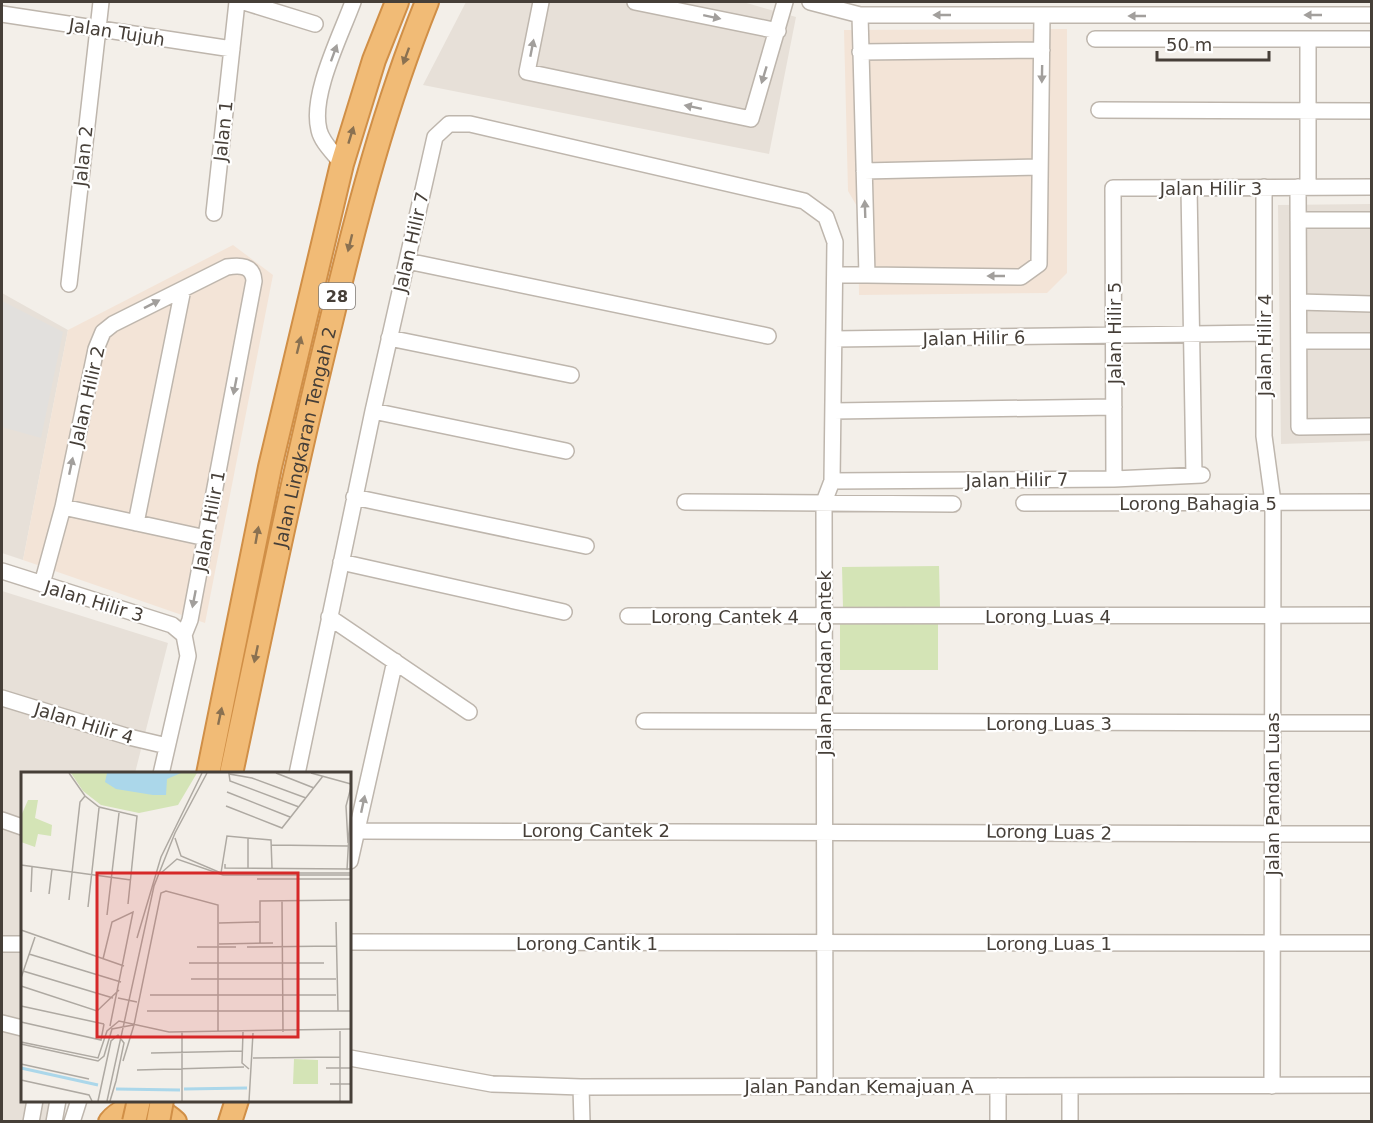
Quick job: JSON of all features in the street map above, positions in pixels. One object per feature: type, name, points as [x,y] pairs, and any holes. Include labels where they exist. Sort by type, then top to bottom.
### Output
[{"type":"highway","name":"Jalan Lingkaran Tengah 2","points":[[231,772],[257,595],[270,467],[342,164],[374,60],[397,2]]},
{"type":"highway","name":"Jalan Lingkaran Tengah 2","points":[[209,772],[294,470],[357,216],[393,90],[423,11]]},
{"type":"highway","points":[[134,1122],[139,1102]]},
{"type":"highway","points":[[158,1122],[162,1102]]},
{"type":"highway","points":[[110,1122],[128,1109],[145,1108],[158,1110],[175,1122]]},
{"type":"street","name":"Jalan 2","points":[[69,284],[101,2]]},
{"type":"street","name":"Jalan 1","points":[[214,213],[237,2]]},
{"type":"street","points":[[244,2],[315,24]]},
{"type":"street","points":[[342,164],[324,142],[319,129],[318,116],[322,87],[353,2]]},
{"type":"street","points":[[423,11],[434,2]]},
{"type":"street","points":[[541,2],[527,72],[751,119],[785,2]]},
{"type":"street","points":[[635,2],[778,31]]},
{"type":"street","points":[[810,2],[860,15],[1042,16],[1195,9],[1371,15]]},
{"type":"street","name":"Jalan Tujuh","points":[[2,14],[232,49]]},
{"type":"street","points":[[860,15],[867,275]]},
{"type":"street","points":[[835,275],[1021,277],[1039,264],[1042,16]]},
{"type":"street","points":[[1095,39],[1371,39]]},
{"type":"street","points":[[1308,39],[1308,111],[1299,220],[1299,427],[1371,426]]},
{"type":"street","points":[[860,52],[1042,50]]},
{"type":"street","points":[[1099,110],[1371,111]]},
{"type":"street","name":"Jalan Hilir 7","points":[[297,772],[354,497],[435,137],[449,124],[471,124],[804,201],[826,217],[835,242]]},
{"type":"street","points":[[864,171],[1040,167]]},
{"type":"street","name":"Jalan Hilir 4","points":[[1264,187],[1264,436],[1273,502]]},
{"type":"street","name":"Jalan Hilir 3","points":[[1113,188],[1371,187]]},
{"type":"street","name":"Jalan Hilir 5","points":[[1113,188],[1114,479]]},
{"type":"street","points":[[1189,188],[1191,335]]},
{"type":"street","points":[[1299,220],[1371,220]]},
{"type":"street","name":"Jalan Pandan Cantek","points":[[825,1086],[824,502],[832,481],[835,242]]},
{"type":"street","points":[[407,261],[768,336]]},
{"type":"street","name":"Jalan Hilir 2","points":[[42,584],[63,507],[96,349],[103,332],[113,324],[227,267],[238,265],[250,268]]},
{"type":"street","name":"Jalan Hilir 1","points":[[161,772],[188,656],[184,636],[190,620],[254,281],[254,273],[250,268]]},
{"type":"street","points":[[136,523],[183,289]]},
{"type":"street","points":[[1299,302],[1371,304]]},
{"type":"street","name":"Jalan Hilir 6","points":[[834,339],[1264,333]]},
{"type":"street","name":"Jalan Hilir 7","points":[[832,481],[1114,479],[1198,475],[1191,335]]},
{"type":"street","points":[[389,338],[571,375]]},
{"type":"street","points":[[1299,341],[1371,341]]},
{"type":"street","points":[[834,411],[1114,407]]},
{"type":"street","points":[[373,411],[566,451]]},
{"type":"street","points":[[354,497],[586,546]]},
{"type":"street","points":[[685,502],[952,504]]},
{"type":"street","name":"Jalan Pandan Luas","points":[[1272,1086],[1273,502]]},
{"type":"street","name":"Lorong Bahagia 5","points":[[1024,503],[1371,502]]},
{"type":"street","points":[[63,507],[206,538]]},
{"type":"street","points":[[341,562],[564,612]]},
{"type":"street","name":"Jalan Hilir 3","points":[[2,571],[172,625],[184,636]]},
{"type":"street","name":"Lorong Cantek 4","points":[[628,616],[823,615]]},
{"type":"street","name":"Lorong Luas 4","points":[[823,615],[1371,615]]},
{"type":"street","points":[[329,617],[469,712]]},
{"type":"street","points":[[351,857],[395,661]]},
{"type":"street","name":"Jalan Hilir 4","points":[[2,698],[129,737],[167,746]]},
{"type":"street","name":"Lorong Luas 3","points":[[644,721],[1371,723]]},
{"type":"street","points":[[2,820],[21,826]]},
{"type":"street","name":"Lorong Cantek 2","points":[[365,831],[826,830]]},
{"type":"street","name":"Lorong Luas 2","points":[[826,830],[1371,834]]},
{"type":"street","name":"Lorong Cantik 1","points":[[351,942],[825,943]]},
{"type":"street","name":"Lorong Luas 1","points":[[825,943],[1371,943]]},
{"type":"street","points":[[2,944],[21,944]]},
{"type":"street","points":[[2,1023],[21,1028]]},
{"type":"street","name":"Jalan Pandan Kemajuan A","points":[[351,1058],[492,1084],[581,1087],[1371,1085]]},
{"type":"street","points":[[998,1086],[998,1122]]},
{"type":"street","points":[[1070,1086],[1070,1122]]},
{"type":"street","points":[[581,1087],[582,1122]]},
{"type":"street","points":[[30,1122],[35,1102]]},
{"type":"street","points":[[54,1122],[58,1102]]},
{"type":"street","points":[[72,1122],[79,1102]]},
{"type":"shaded area","points":[[466,2],[743,2],[796,17],[769,154],[423,85]]},
{"type":"shaded area","points":[[1067,29],[1067,273],[1047,293],[859,295],[858,208],[848,191],[844,30]]},
{"type":"shaded area","points":[[1371,204],[1371,441],[1281,444],[1278,205]]},
{"type":"shaded area","points":[[233,245],[273,275],[205,623],[23,560],[68,330]]},
{"type":"shaded area","points":[[2,293],[68,330],[23,560],[2,553]]},
{"type":"shaded area","points":[[2,301],[63,332],[41,438],[2,427]]},
{"type":"shaded area","points":[[2,591],[168,643],[135,772],[21,772],[21,1102],[56,1102],[51,1121],[2,1121]]},
{"type":"green space","points":[[939,566],[940,607],[843,608],[842,567]]},
{"type":"green space","points":[[840,622],[938,622],[938,670],[840,670]]}]
